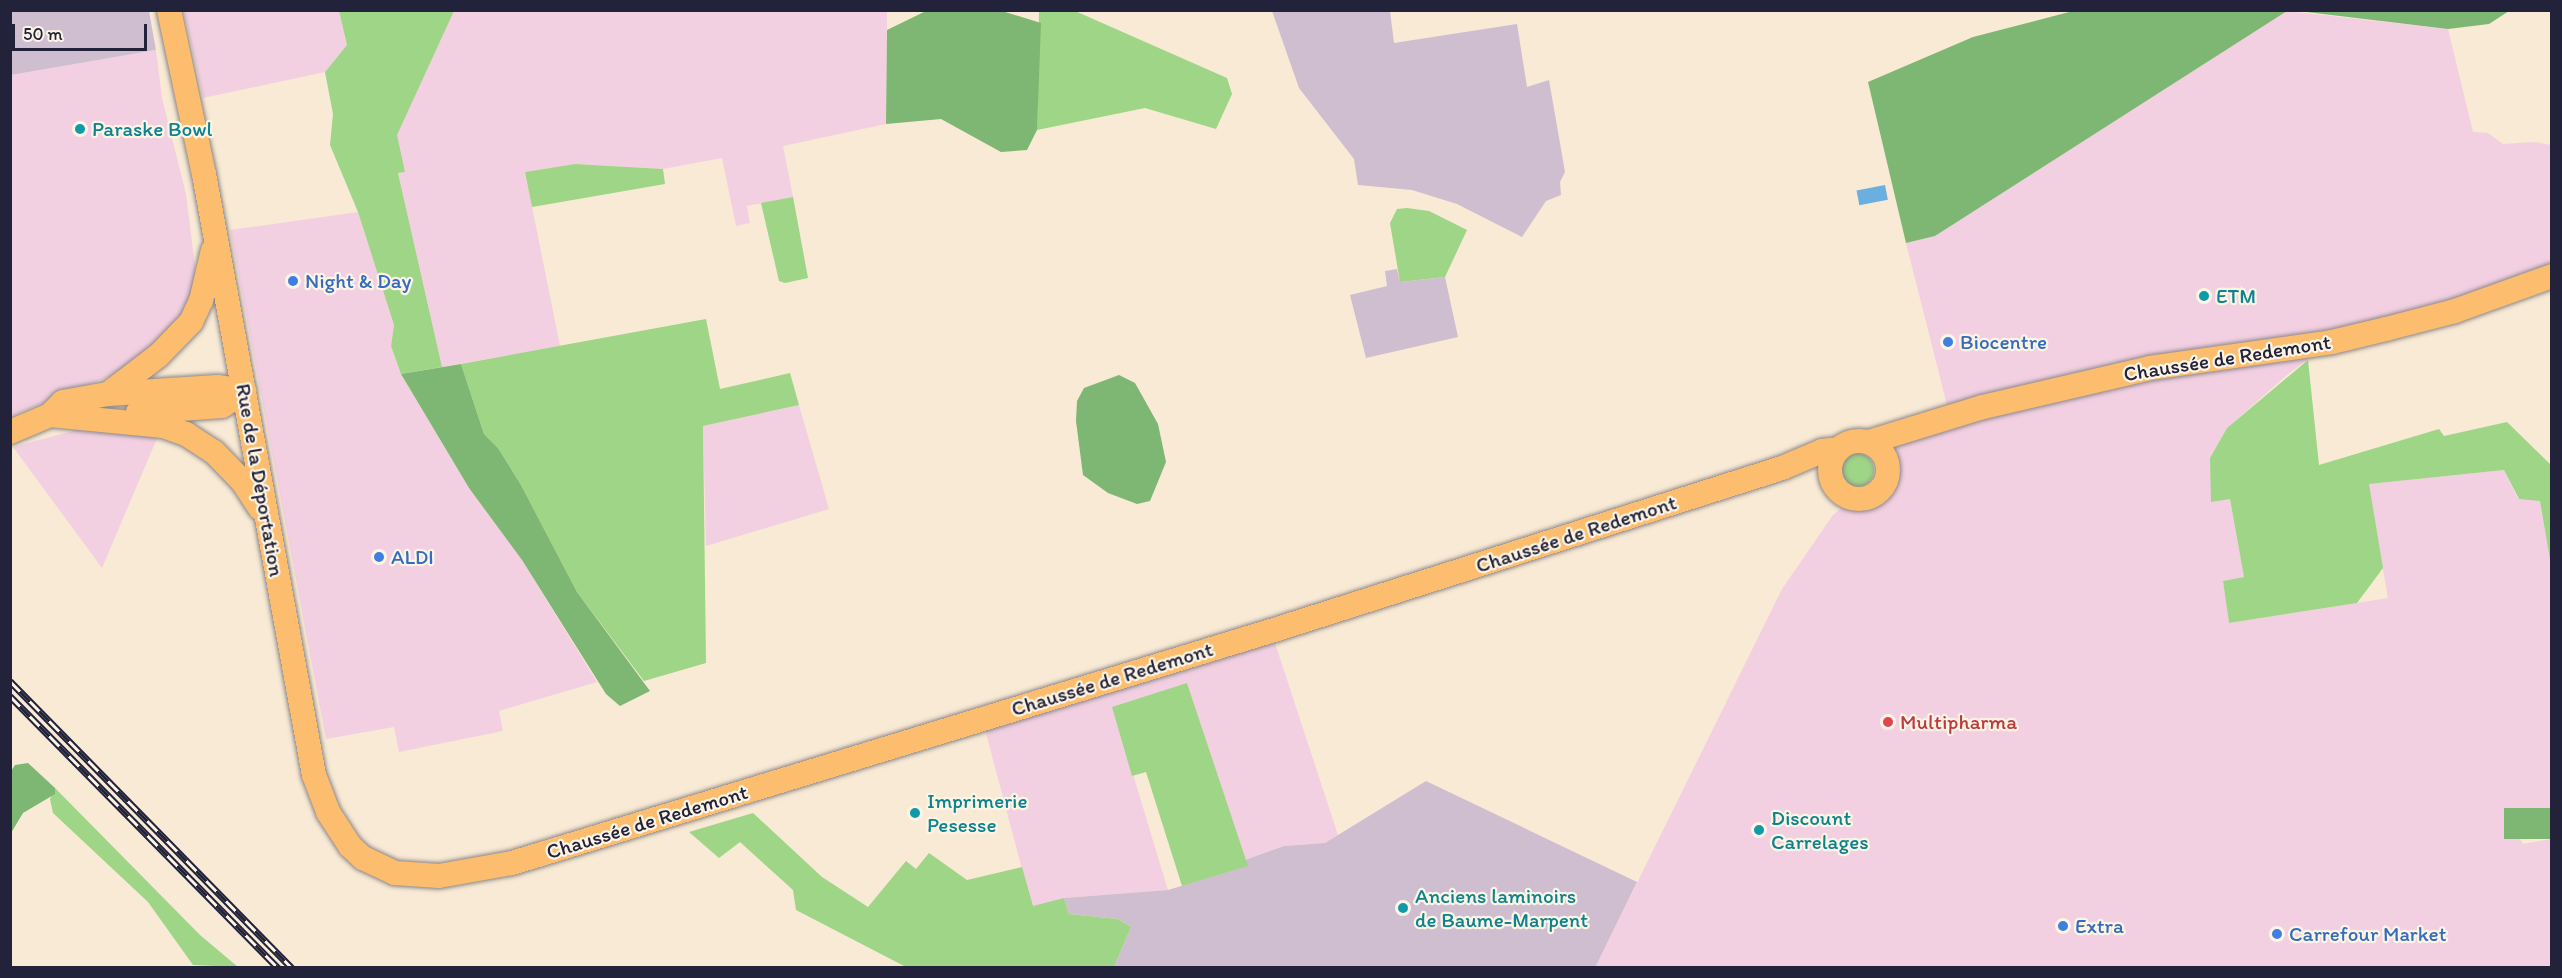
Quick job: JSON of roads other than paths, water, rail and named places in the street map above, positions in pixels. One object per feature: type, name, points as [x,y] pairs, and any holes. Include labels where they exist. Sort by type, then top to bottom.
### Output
[{"type":"main road","name":"Rue de la Déportation","points":[[169,10],[215,237],[314,774],[328,812],[350,846],[371,862],[394,873],[439,876]]},
{"type":"main road","points":[[108,394],[159,355],[191,322],[201,301],[215,237]]},
{"type":"main road","name":"Chaussée de Redemont","points":[[1869,442],[1921,428],[1983,407],[2150,368],[2331,342],[2455,311],[2541,280],[2552,269]]},
{"type":"main road","points":[[10,432],[50,415],[63,402],[108,394],[217,387],[244,391]]},
{"type":"main road","points":[[88,418],[222,406],[244,391]]},
{"type":"main road","points":[[50,415],[163,426],[186,434],[213,452],[243,482],[266,517]]},
{"type":"main road","name":"Chaussée de Redemont","points":[[1888,468],[1897,444],[1921,428]]},
{"type":"main road","points":[[1852,441],[1869,442],[1882,453],[1888,468],[1878,491],[1860,498],[1845,495],[1831,478],[1830,463],[1838,449],[1852,441]]},
{"type":"main road","name":"Chaussée de Redemont","points":[[439,876],[512,863],[669,816],[1782,468],[1822,451],[1838,449]]},
{"type":"main road","name":"Chaussée de Redemont","points":[[1782,468],[1831,478]]},
{"type":"water","points":[[1885,185],[1888,200],[1859,205],[1857,191]]},
{"type":"railway","points":[[10,681],[292,968]]},
{"type":"railway","points":[[10,696],[278,968]]},
{"type":"place","name":"Paraske Bowl","points":[[80,129]]},
{"type":"place","name":"Night & Day","points":[[293,281]]},
{"type":"place","name":"ETM","points":[[2204,296]]},
{"type":"place","name":"Biocentre","points":[[1948,342]]},
{"type":"place","name":"ALDI","points":[[379,557]]},
{"type":"place","name":"Multipharma","points":[[1888,722]]},
{"type":"place","name":"Imprimerie Pesesse","points":[[915,813]]},
{"type":"place","name":"Discount Carrelages","points":[[1759,830]]},
{"type":"place","name":"Anciens laminoirs de Baume-Marpent","points":[[1403,908]]},
{"type":"place","name":"Extra","points":[[2063,926]]},
{"type":"place","name":"Carrefour Market","points":[[2277,934]]}]
